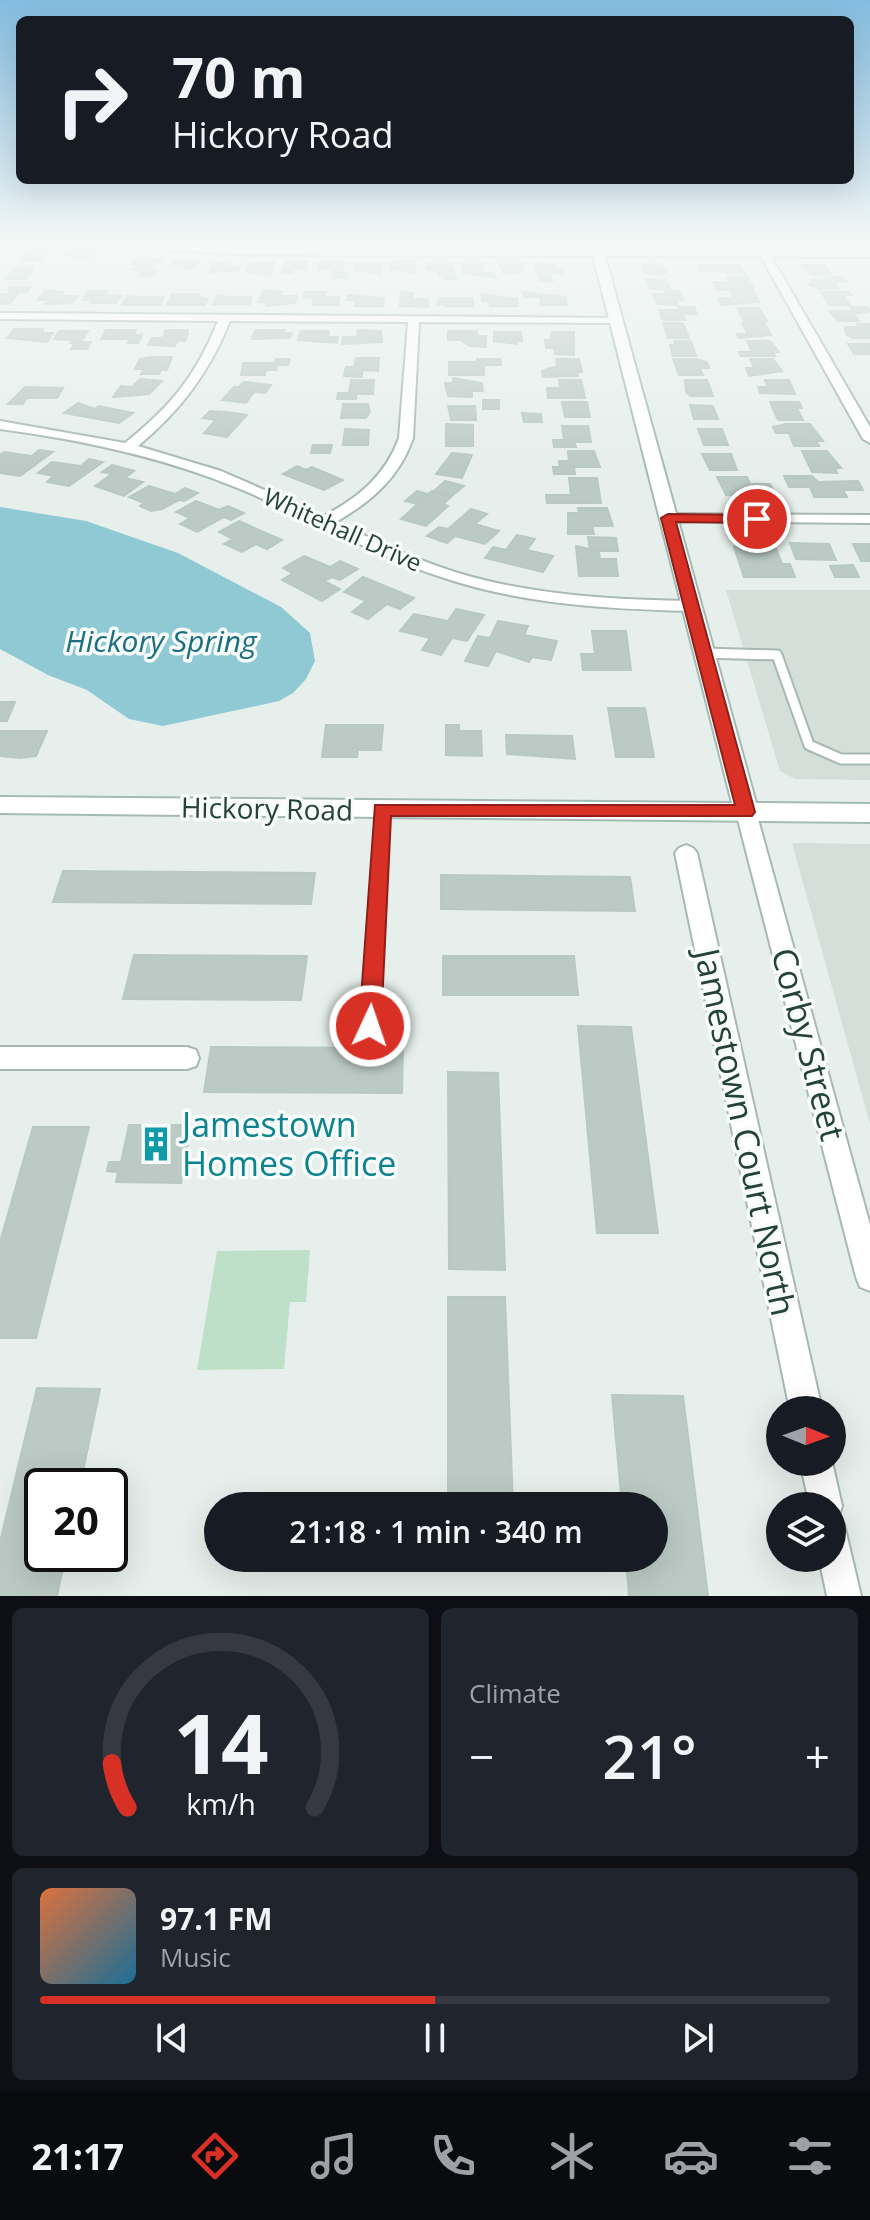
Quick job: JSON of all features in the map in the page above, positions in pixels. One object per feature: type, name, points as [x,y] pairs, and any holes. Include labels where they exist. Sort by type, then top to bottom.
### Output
[{"type":"street","points":[[128,447],[189,393],[210,358],[225,318]]},
{"type":"street","points":[[316,318],[616,320],[746,812]]},
{"type":"street","points":[[801,318],[870,439]]},
{"type":"street","points":[[325,522],[370,494],[384,481],[402,454],[406,438],[414,319]]},
{"type":"street","name":"Whitehall Drive","points":[[0,425],[128,447],[188,463],[402,557],[480,583],[574,600],[691,606]]},
{"type":"street","points":[[668,518],[870,519]]},
{"type":"street","name":"Hickory Road","points":[[0,805],[870,813]]},
{"type":"street","name":"Corby Street","points":[[746,812],[870,1277]]},
{"type":"street","name":"Jamestown Court North","points":[[686,853],[803,1396]]},
{"type":"street","points":[[0,1058],[187,1058]]},
{"type":"street","points":[[839,1572],[844,1596]]},
{"type":"lane","points":[[703,653],[777,655],[809,745],[841,759],[870,759]]},
{"type":"lane","points":[[370,1026],[382,809]]},
{"type":"shaded area","points":[[726,590],[870,590],[870,780],[795,779],[780,771]]},
{"type":"shaded area","points":[[792,843],[870,844],[870,1124]]},
{"type":"green space","points":[[310,1250],[306,1302],[290,1302],[284,1369],[197,1370],[217,1251]]},
{"type":"water","name":"Hickory Spring","points":[[0,507],[86,521],[178,553],[281,607],[310,633],[315,661],[306,679],[293,693],[279,701],[163,726],[129,719],[87,690],[48,675],[0,649]]},
{"type":"building","points":[[743,318],[767,321],[744,321]]},
{"type":"building","points":[[836,318],[859,321],[838,321]]},
{"type":"building","points":[[663,323],[683,323],[689,338],[668,338]]},
{"type":"building","points":[[742,323],[764,323],[771,335],[739,338],[737,334],[748,334]]},
{"type":"building","points":[[857,324],[870,324],[870,338],[852,338],[846,334],[845,327],[859,327]]},
{"type":"building","points":[[14,329],[43,329],[41,333],[53,333],[47,342],[7,338]]},
{"type":"building","points":[[106,330],[136,330],[133,335],[142,335],[138,343],[128,343],[130,339],[101,339]]},
{"type":"building","points":[[166,330],[188,330],[188,334],[185,341],[177,341],[175,346],[148,345],[152,338],[162,338]]},
{"type":"building","points":[[255,330],[285,330],[284,333],[292,333],[290,338],[252,339]]},
{"type":"building","points":[[358,330],[381,331],[382,342],[342,344],[343,337],[357,337]]},
{"type":"building","points":[[59,331],[88,331],[81,342],[91,342],[87,349],[71,349],[75,343],[70,343],[72,340],[54,339]]},
{"type":"building","points":[[300,331],[329,331],[328,337],[338,337],[337,343],[298,340]]},
{"type":"building","points":[[448,331],[477,331],[477,336],[486,336],[486,347],[448,340]]},
{"type":"building","points":[[494,332],[521,332],[522,341],[516,341],[517,344],[494,341]]},
{"type":"building","points":[[552,332],[574,332],[574,355],[555,354],[554,348],[546,348],[545,340],[550,340]]},
{"type":"building","points":[[674,341],[691,341],[696,356],[673,356],[670,345],[675,345]]},
{"type":"building","points":[[747,341],[770,341],[779,352],[773,352],[775,356],[741,356],[739,352],[752,352]]},
{"type":"building","points":[[848,344],[870,344],[870,354],[854,354]]},
{"type":"building","points":[[172,357],[167,370],[161,370],[159,374],[141,374],[144,369],[135,369],[140,359]]},
{"type":"building","points":[[356,358],[379,358],[378,371],[362,370],[362,377],[344,376],[346,367],[354,367]]},
{"type":"building","points":[[276,359],[290,359],[288,365],[277,365],[276,370],[266,370],[265,375],[241,375],[243,363],[275,363]]},
{"type":"building","points":[[477,359],[500,359],[501,365],[484,365],[484,375],[449,375],[449,362],[477,362]]},
{"type":"building","points":[[556,359],[579,359],[582,372],[577,372],[578,376],[543,377],[542,371],[557,366]]},
{"type":"building","points":[[673,359],[696,359],[707,362],[709,368],[700,368],[703,375],[679,375]]},
{"type":"building","points":[[750,359],[773,359],[782,371],[749,376],[746,368],[754,368]]},
{"type":"building","points":[[453,378],[482,383],[483,391],[472,391],[472,397],[448,396],[445,383],[453,383]]},
{"type":"building","points":[[140,379],[162,381],[149,394],[113,397],[121,386],[132,387]]},
{"type":"building","points":[[351,380],[374,380],[373,394],[357,394],[356,399],[337,399],[338,393],[349,393]]},
{"type":"building","points":[[559,380],[581,380],[585,398],[548,398],[547,388],[560,388]]},
{"type":"building","points":[[685,380],[707,380],[713,396],[690,396],[686,392]]},
{"type":"building","points":[[765,380],[789,380],[795,394],[760,393],[758,387],[768,387]]},
{"type":"building","points":[[244,382],[271,385],[265,393],[254,392],[246,403],[222,400],[234,387]]},
{"type":"building","points":[[25,387],[63,388],[57,398],[27,398],[23,404],[8,404]]},
{"type":"building","points":[[483,400],[499,400],[499,409],[483,409]]},
{"type":"building","points":[[562,402],[587,402],[590,417],[565,417]]},
{"type":"building","points":[[770,402],[799,402],[802,408],[797,408],[803,420],[778,420]]},
{"type":"building","points":[[78,403],[95,409],[99,406],[133,413],[119,423],[64,413]]},
{"type":"building","points":[[343,404],[368,404],[370,412],[366,418],[341,418]]},
{"type":"building","points":[[690,405],[713,406],[718,419],[694,419]]},
{"type":"building","points":[[448,406],[475,406],[476,420],[451,420]]},
{"type":"building","points":[[210,411],[247,415],[227,437],[204,433],[216,420],[203,418]]},
{"type":"building","points":[[522,413],[541,414],[542,422],[524,422]]},
{"type":"building","points":[[446,424],[473,425],[473,446],[446,446]]},
{"type":"building","points":[[810,424],[823,441],[816,441],[819,446],[794,446],[789,433],[776,433],[773,427]]},
{"type":"building","points":[[562,426],[588,426],[591,442],[574,442],[576,447],[554,447],[553,440],[564,440]]},
{"type":"building","points":[[345,429],[369,430],[368,445],[343,445]]},
{"type":"building","points":[[698,429],[722,429],[728,445],[704,445]]},
{"type":"building","points":[[313,445],[332,445],[330,453],[311,453]]},
{"type":"building","points":[[39,450],[53,452],[20,476],[0,473],[0,455],[4,452],[32,456]]},
{"type":"building","points":[[568,451],[594,451],[600,467],[574,467],[575,474],[554,474],[553,467],[560,467],[559,461],[569,461]]},
{"type":"building","points":[[802,451],[827,451],[841,468],[835,468],[837,473],[812,472]]},
{"type":"building","points":[[452,453],[472,455],[462,478],[436,474]]},
{"type":"building","points":[[702,454],[731,454],[737,470],[710,470]]},
{"type":"building","points":[[89,459],[103,462],[69,486],[47,482],[54,476],[38,473],[52,462],[81,466]]},
{"type":"building","points":[[112,465],[134,471],[125,478],[143,482],[124,496],[95,486],[112,474],[102,472]]},
{"type":"building","points":[[297,466],[306,470],[312,467],[343,480],[324,490],[283,474]]},
{"type":"building","points":[[784,476],[812,476],[818,482],[858,481],[863,490],[843,490],[847,497],[814,497],[810,487],[789,487]]},
{"type":"building","points":[[717,477],[747,477],[750,484],[770,484],[775,494],[759,494],[756,487],[751,487],[754,495],[726,495]]},
{"type":"building","points":[[569,478],[597,478],[601,503],[547,503],[546,495],[571,495]]},
{"type":"building","points":[[445,481],[464,486],[452,496],[434,491]]},
{"type":"building","points":[[149,486],[175,494],[185,488],[198,493],[184,501],[179,500],[151,511],[140,506],[144,503],[129,497]]},
{"type":"building","points":[[417,491],[428,494],[417,504],[405,501]]},
{"type":"building","points":[[432,491],[451,497],[443,504],[448,506],[426,526],[401,519]]},
{"type":"building","points":[[196,501],[219,510],[228,506],[244,513],[231,520],[224,517],[197,532],[180,524],[190,518],[176,512]]},
{"type":"building","points":[[578,508],[607,508],[613,526],[592,526],[594,534],[568,534],[568,513],[579,513]]},
{"type":"building","points":[[471,509],[487,514],[475,524],[499,531],[485,544],[455,536],[447,543],[427,536],[439,527],[448,529]]},
{"type":"building","points":[[239,521],[282,540],[267,549],[256,544],[242,552],[224,544],[233,539],[219,532]]},
{"type":"building","points":[[517,535],[535,539],[527,550],[553,556],[543,572],[485,558],[493,547],[506,550]]},
{"type":"building","points":[[588,537],[616,538],[618,551],[590,551]]},
{"type":"building","points":[[790,543],[829,544],[836,560],[796,559]]},
{"type":"building","points":[[853,544],[870,544],[870,561],[861,561]]},
{"type":"building","points":[[576,546],[599,551],[600,559],[616,559],[618,576],[579,576]]},
{"type":"building","points":[[734,547],[776,548],[782,564],[790,564],[795,577],[744,577]]},
{"type":"building","points":[[304,556],[330,567],[340,561],[358,569],[340,580],[332,577],[324,581],[340,589],[322,601],[282,580],[293,573],[283,568]]},
{"type":"building","points":[[853,565],[859,577],[835,577],[830,566]]},
{"type":"building","points":[[363,577],[414,598],[400,609],[387,604],[368,619],[352,612],[366,601],[344,592]]},
{"type":"building","points":[[456,609],[484,615],[467,641],[452,638],[441,655],[422,650],[430,638],[400,631],[414,614],[448,621]]},
{"type":"building","points":[[498,621],[528,626],[524,635],[557,641],[551,660],[532,657],[529,662],[496,651],[488,666],[465,661],[478,636],[490,638]]},
{"type":"building","points":[[592,631],[626,631],[631,670],[583,670],[581,654],[595,654]]},
{"type":"building","points":[[0,702],[15,702],[7,721],[0,721]]},
{"type":"building","points":[[608,708],[645,708],[654,757],[616,757]]},
{"type":"building","points":[[326,725],[383,725],[381,750],[358,750],[357,757],[322,757]]},
{"type":"building","points":[[446,725],[459,725],[459,731],[481,731],[482,756],[446,755]]},
{"type":"building","points":[[0,731],[47,731],[36,756],[20,758],[0,756]]},
{"type":"building","points":[[506,735],[572,736],[575,759],[507,754]]},
{"type":"building","points":[[63,871],[315,873],[311,904],[53,902]]},
{"type":"building","points":[[441,875],[630,877],[635,911],[441,909]]},
{"type":"building","points":[[134,955],[307,956],[301,1000],[123,999]]},
{"type":"building","points":[[443,956],[574,956],[578,995],[443,995]]},
{"type":"building","points":[[578,1026],[631,1027],[658,1233],[597,1233]]},
{"type":"building","points":[[211,1047],[403,1048],[402,1093],[204,1092]]},
{"type":"building","points":[[448,1072],[498,1073],[505,1270],[449,1269]]},
{"type":"building","name":"Jamestown Homes Office","points":[[129,1125],[191,1125],[181,1183],[116,1182],[118,1172],[107,1171],[109,1162],[121,1162]]},
{"type":"building","points":[[33,1127],[89,1127],[36,1338],[0,1338],[0,1242]]},
{"type":"building","points":[[448,1297],[505,1297],[512,1492],[448,1492]]},
{"type":"building","points":[[37,1388],[100,1389],[84,1468],[24,1468],[24,1572],[62,1572],[57,1596],[0,1596],[0,1542]]},
{"type":"building","points":[[612,1395],[683,1396],[708,1596],[629,1596],[627,1572],[668,1572],[668,1492],[621,1492]]},
{"type":"place","name":"Jamestown Homes Office","points":[[156,1144]]},
{"type":"route","points":[[370,1026],[382,809],[746,812],[668,518],[757,519]]}]
